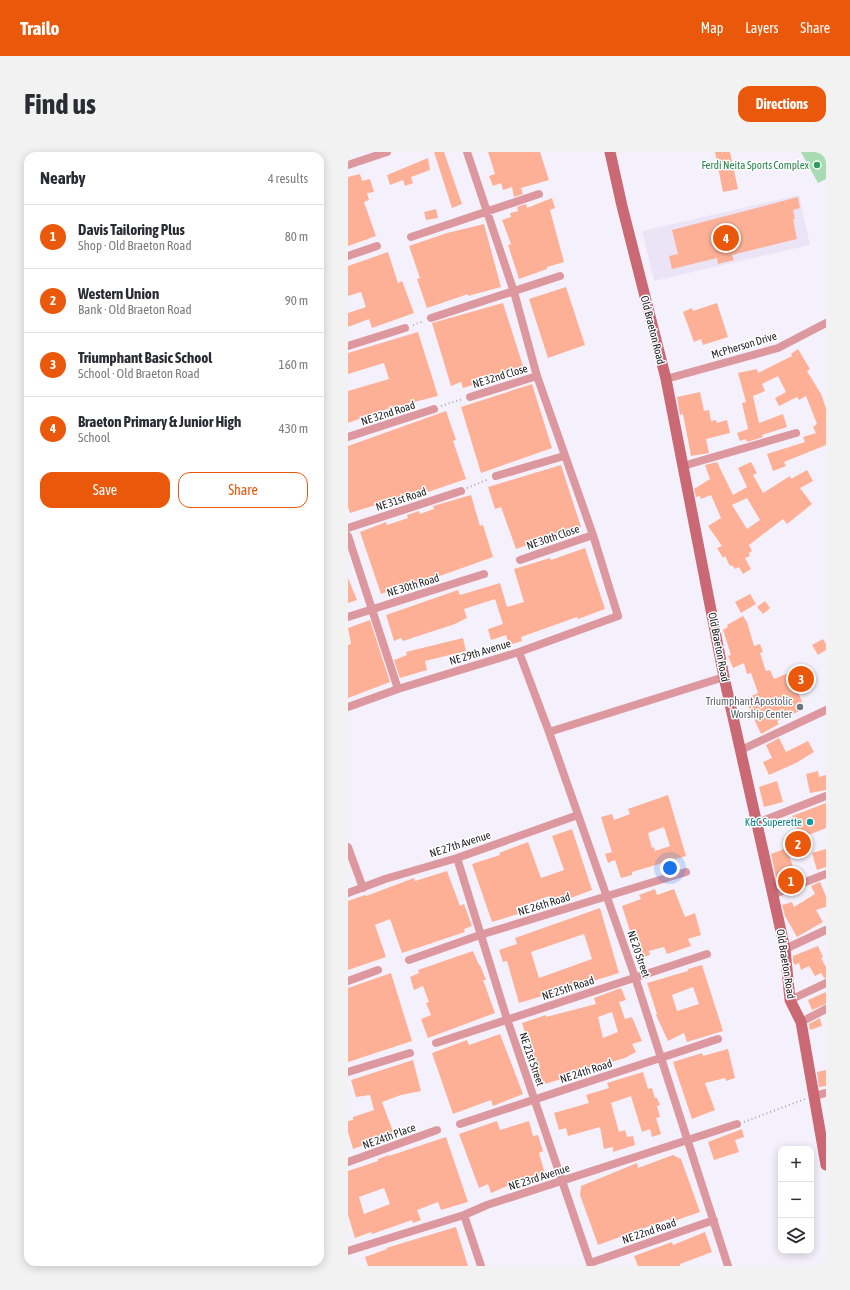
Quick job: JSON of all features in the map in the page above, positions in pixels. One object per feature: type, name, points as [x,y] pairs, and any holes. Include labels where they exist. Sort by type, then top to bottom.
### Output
[{"type":"street","points":[[348,165],[387,152]]},
{"type":"street","points":[[467,152],[514,292],[537,376],[564,456],[594,535]]},
{"type":"street","name":"Old Braeton Road","points":[[610,152],[622,206],[666,379],[724,677],[785,949],[790,1000],[801,1022],[814,1096],[823,1130],[826,1165]]},
{"type":"street","points":[[411,237],[539,194]]},
{"type":"street","points":[[348,256],[377,246]]},
{"type":"street","points":[[430,318],[560,276]]},
{"type":"street","name":"McPherson Drive","points":[[666,379],[778,348],[826,323]]},
{"type":"street","points":[[348,346],[405,328]]},
{"type":"street","name":"NE 32nd Close","points":[[470,397],[537,376]]},
{"type":"street","name":"NE 32nd Road","points":[[348,437],[434,408]]},
{"type":"street","points":[[683,466],[796,433]]},
{"type":"street","points":[[496,476],[564,456]]},
{"type":"street","name":"NE 31st Road","points":[[348,528],[461,491]]},
{"type":"street","name":"NE 30th Close","points":[[520,560],[594,535]]},
{"type":"street","name":"NE 29th Avenue","points":[[348,707],[398,689],[519,652],[618,616],[594,535]]},
{"type":"street","points":[[348,536],[398,689]]},
{"type":"street","name":"NE 30th Road","points":[[348,617],[484,574]]},
{"type":"street","name":"NE 20 Street","points":[[519,652],[549,732],[635,977],[728,1266]]},
{"type":"street","points":[[549,732],[724,677]]},
{"type":"street","points":[[741,750],[826,710]]},
{"type":"street","points":[[757,822],[826,796]]},
{"type":"street","name":"NE 27th Avenue","points":[[348,893],[385,879],[457,858],[578,815]]},
{"type":"street","points":[[348,847],[363,888]]},
{"type":"street","name":"NE 21st Street","points":[[457,858],[507,1019],[591,1264]]},
{"type":"street","name":"NE 26th Road","points":[[409,960],[480,935],[686,872]]},
{"type":"street","points":[[772,895],[826,874]]},
{"type":"street","points":[[785,949],[826,930]]},
{"type":"street","name":"NE 25th Road","points":[[436,1043],[707,954]]},
{"type":"street","points":[[348,981],[378,970]]},
{"type":"street","points":[[790,1000],[826,983]]},
{"type":"street","points":[[801,1022],[826,1009]]},
{"type":"street","name":"NE 24th Road","points":[[460,1124],[718,1039]]},
{"type":"street","points":[[348,1072],[410,1053]]},
{"type":"street","points":[[814,1096],[826,1093]]},
{"type":"street","name":"NE 23rd Avenue","points":[[348,1251],[464,1215],[488,1205],[737,1124]]},
{"type":"street","name":"NE 24th Place","points":[[348,1162],[437,1130]]},
{"type":"street","points":[[464,1215],[481,1266]]},
{"type":"street","name":"NE 22nd Road","points":[[591,1264],[714,1220]]},
{"type":"path","points":[[405,328],[430,318]]},
{"type":"path","points":[[434,408],[470,397]]},
{"type":"path","points":[[461,491],[496,476]]},
{"type":"path","points":[[737,1124],[814,1096]]},
{"type":"shaded area","points":[[799,195],[810,245],[654,281],[642,231]]},
{"type":"green space","name":"Ferdi Neita Sports Complex","points":[[801,152],[826,152],[826,179],[818,183]]},
{"type":"building","points":[[434,152],[444,152],[462,204],[452,208]]},
{"type":"building","points":[[488,152],[540,152],[549,180],[521,188],[523,194],[514,197],[512,187],[503,190],[501,183],[493,186],[489,176],[495,174]]},
{"type":"building","points":[[715,152],[730,152],[738,189],[723,192]]},
{"type":"building","points":[[428,158],[430,170],[411,177],[413,183],[405,186],[403,180],[390,185],[387,175]]},
{"type":"building","points":[[360,174],[362,181],[370,179],[374,192],[367,193],[369,200],[364,202],[376,236],[348,246],[348,177]]},
{"type":"building","points":[[798,197],[800,208],[793,210],[795,219],[793,219],[797,239],[732,255],[734,260],[718,264],[717,258],[672,269],[669,256],[678,254],[672,230]]},
{"type":"building","points":[[552,198],[555,208],[550,210],[564,262],[547,267],[547,269],[519,279],[508,245],[511,244],[502,220],[511,217],[510,213],[518,211],[517,207],[526,204],[527,208]]},
{"type":"building","points":[[436,209],[438,218],[426,220],[424,212]]},
{"type":"building","points":[[484,224],[501,287],[468,296],[468,294],[427,308],[417,279],[420,278],[409,246],[447,233]]},
{"type":"building","points":[[388,252],[398,283],[402,281],[414,313],[372,328],[369,319],[348,327],[348,313],[366,307],[361,292],[348,296],[348,266]]},
{"type":"building","points":[[566,287],[585,345],[548,358],[529,299]]},
{"type":"building","points":[[503,303],[523,366],[482,379],[483,382],[463,388],[461,382],[451,386],[432,323]]},
{"type":"building","points":[[717,303],[728,337],[703,345],[701,339],[694,342],[683,312],[692,308],[693,311]]},
{"type":"building","points":[[418,332],[438,396],[390,408],[348,423],[348,391],[389,379],[384,363],[348,374],[348,353]]},
{"type":"building","points":[[798,349],[810,369],[807,371],[821,394],[826,408],[826,445],[784,462],[786,466],[773,471],[767,454],[805,442],[803,437],[816,433],[813,427],[817,424],[806,396],[799,400],[797,397],[779,406],[775,398],[786,392],[778,376],[762,384],[765,391],[753,396],[759,423],[783,414],[787,427],[762,435],[763,437],[747,442],[746,439],[740,441],[737,433],[748,429],[742,403],[746,402],[738,373],[757,369],[758,373],[792,356],[791,354]]},
{"type":"building","points":[[532,384],[552,448],[481,473],[461,407]]},
{"type":"building","points":[[700,392],[704,411],[709,410],[711,421],[716,420],[717,423],[727,420],[730,433],[706,439],[709,453],[691,456],[683,414],[680,415],[677,397]]},
{"type":"building","points":[[446,411],[456,440],[453,441],[466,479],[428,492],[427,489],[350,513],[348,507],[348,446]]},
{"type":"building","points":[[717,462],[733,495],[747,487],[738,468],[751,462],[757,473],[753,475],[763,493],[790,476],[791,479],[807,470],[813,481],[800,488],[812,504],[787,524],[783,519],[749,545],[752,551],[749,553],[750,556],[745,558],[751,569],[743,574],[739,567],[735,569],[732,565],[730,566],[725,556],[723,558],[717,548],[722,546],[708,526],[721,518],[711,495],[701,499],[700,496],[696,497],[694,489],[710,479],[705,465]],"holes":[[[747,498],[760,520],[747,529],[732,505]]]},
{"type":"building","points":[[561,465],[581,527],[516,549],[501,507],[495,509],[488,487]]},
{"type":"building","points":[[471,495],[480,526],[483,525],[493,557],[411,586],[410,584],[381,594],[360,532],[386,522],[387,525],[408,518],[407,515],[419,511],[420,514],[434,509],[433,506]]},
{"type":"building","points":[[585,548],[605,609],[578,619],[577,617],[521,637],[522,641],[509,645],[506,635],[491,640],[488,629],[503,624],[495,599],[464,609],[467,618],[455,624],[403,641],[401,638],[394,641],[386,615],[458,590],[460,595],[500,583],[507,607],[524,602],[514,569],[550,558],[551,560]]},
{"type":"building","points":[[348,578],[357,600],[348,603]]},
{"type":"building","points":[[750,594],[756,604],[741,613],[735,602]]},
{"type":"building","points":[[765,601],[770,608],[763,614],[757,607]]},
{"type":"building","points":[[743,616],[747,622],[754,646],[760,644],[763,652],[760,653],[766,671],[770,670],[774,679],[798,669],[807,688],[798,692],[803,704],[800,705],[802,710],[777,721],[779,724],[761,734],[745,699],[758,693],[751,673],[747,674],[744,663],[733,668],[728,656],[731,655],[723,630],[728,627],[727,625]]},
{"type":"building","points":[[370,620],[390,682],[348,698],[348,645],[351,644],[348,628]]},
{"type":"building","points":[[463,638],[466,651],[425,661],[427,670],[400,678],[394,660],[407,655],[406,652]]},
{"type":"building","points":[[823,639],[826,644],[826,650],[818,655],[812,645]]},
{"type":"building","points":[[779,738],[786,752],[808,741],[814,752],[796,763],[769,775],[763,762],[772,758],[766,745]]},
{"type":"building","points":[[818,771],[819,777],[826,775],[826,790],[810,793],[806,774]]},
{"type":"building","points":[[777,781],[783,802],[764,807],[759,787]]},
{"type":"building","points":[[668,795],[686,856],[632,872],[632,875],[621,878],[615,860],[608,863],[605,854],[612,852],[601,817],[612,814],[614,820],[630,814],[628,809]],"holes":[[[664,827],[670,846],[655,851],[654,847],[652,848],[648,833]]]},
{"type":"building","name":"K&C Superette","points":[[826,803],[826,828],[801,838],[792,816]]},
{"type":"building","points":[[572,829],[592,890],[552,905],[549,896],[516,908],[518,914],[492,922],[472,864],[500,855],[499,853],[528,842],[541,878],[564,870],[552,836]]},
{"type":"building","points":[[787,848],[797,880],[778,887],[771,854]]},
{"type":"building","points":[[826,849],[826,867],[817,870],[812,853]]},
{"type":"building","points":[[447,871],[460,906],[464,904],[472,926],[464,929],[465,932],[402,953],[390,919],[375,925],[386,957],[348,970],[348,901],[365,895],[366,896],[414,878],[415,881]]},
{"type":"building","points":[[820,882],[826,896],[826,907],[816,910],[823,922],[797,937],[785,916],[782,905],[792,902],[794,907],[815,894],[811,886]]},
{"type":"building","points":[[655,889],[657,895],[674,889],[685,917],[695,913],[701,935],[688,939],[691,946],[667,954],[664,947],[649,951],[650,955],[641,958],[633,930],[630,931],[622,906],[641,899],[639,895]]},
{"type":"building","points":[[600,908],[619,973],[590,982],[590,980],[549,995],[519,1003],[507,961],[503,962],[499,950],[517,944],[515,938]],"holes":[[[584,934],[592,959],[539,978],[531,952]]]},
{"type":"building","points":[[818,946],[823,957],[821,958],[826,967],[826,978],[824,978],[821,973],[815,976],[809,966],[801,970],[799,963],[795,965],[793,962],[793,956]]},
{"type":"building","points":[[473,951],[486,980],[483,980],[495,1013],[428,1038],[421,1019],[431,1015],[426,1003],[429,1002],[423,986],[414,990],[410,977],[419,973],[418,970]]},
{"type":"building","points":[[702,965],[723,1031],[687,1042],[684,1033],[668,1041],[656,1015],[657,1014],[647,983],[688,971],[688,969]],"holes":[[[693,987],[699,1004],[677,1011],[672,995]]]},
{"type":"building","points":[[391,973],[412,1041],[348,1062],[348,988]]},
{"type":"building","points":[[621,988],[626,1000],[619,1002],[625,1019],[632,1017],[642,1041],[632,1044],[636,1052],[625,1058],[564,1075],[565,1078],[541,1085],[522,1023],[546,1015],[546,1017],[596,1004],[594,998]],"holes":[[[612,1012],[618,1032],[603,1038],[598,1017]]]},
{"type":"building","points":[[826,992],[826,1004],[812,1010],[808,1000]]},
{"type":"building","points":[[820,1018],[822,1026],[810,1030],[809,1024]]},
{"type":"building","points":[[500,1034],[523,1094],[493,1106],[491,1100],[453,1114],[432,1053],[467,1040],[469,1045]]},
{"type":"building","points":[[728,1049],[735,1078],[726,1081],[725,1078],[705,1083],[715,1110],[692,1119],[673,1062],[702,1053],[703,1056]]},
{"type":"building","points":[[413,1060],[421,1091],[401,1095],[382,1102],[395,1137],[384,1141],[383,1138],[353,1149],[348,1132],[348,1121],[353,1120],[353,1117],[374,1110],[370,1095],[356,1097],[351,1080]]},
{"type":"building","points":[[826,1070],[826,1086],[819,1087],[817,1072]]},
{"type":"building","points":[[643,1072],[648,1089],[652,1088],[655,1098],[657,1098],[660,1105],[657,1106],[660,1117],[656,1118],[661,1134],[652,1137],[650,1129],[642,1132],[631,1096],[611,1103],[619,1132],[625,1130],[627,1137],[633,1136],[635,1145],[613,1152],[613,1147],[604,1149],[600,1127],[568,1136],[566,1128],[559,1130],[554,1113],[589,1103],[586,1095],[609,1088],[607,1083]]},
{"type":"building","points":[[497,1121],[500,1130],[529,1121],[533,1136],[538,1135],[543,1151],[539,1153],[545,1174],[520,1182],[519,1181],[491,1193],[488,1184],[479,1188],[459,1134]]},
{"type":"building","points":[[742,1129],[744,1137],[735,1140],[739,1152],[714,1160],[708,1142]]},
{"type":"building","points":[[446,1137],[468,1202],[441,1210],[438,1202],[417,1210],[421,1220],[413,1223],[412,1220],[372,1234],[371,1232],[355,1238],[348,1215],[348,1171]],"holes":[[[384,1188],[390,1204],[364,1214],[359,1197]]]},
{"type":"building","points":[[673,1155],[681,1159],[700,1212],[671,1222],[669,1219],[598,1245],[580,1195],[581,1186],[637,1163],[638,1168]]},
{"type":"building","points":[[456,1227],[468,1266],[368,1266],[365,1257],[387,1249],[386,1248]]},
{"type":"building","points":[[705,1232],[712,1252],[680,1264],[680,1266],[638,1266],[634,1256],[672,1242],[673,1245]]},
{"type":"place","name":"Ferdi Neita Sports Complex","points":[[817,165]]},
{"type":"place","name":"Braeton Primary & Junior High","points":[[726,238]]},
{"type":"place","name":"Triumphant Basic School","points":[[801,679]]},
{"type":"place","name":"Triumphant Apostolic Worship Center","points":[[800,707]]},
{"type":"place","name":"K&C Superette","points":[[810,822]]},
{"type":"place","name":"Western Union","points":[[798,844]]},
{"type":"place","name":"Davis Tailoring Plus","points":[[791,881]]}]
